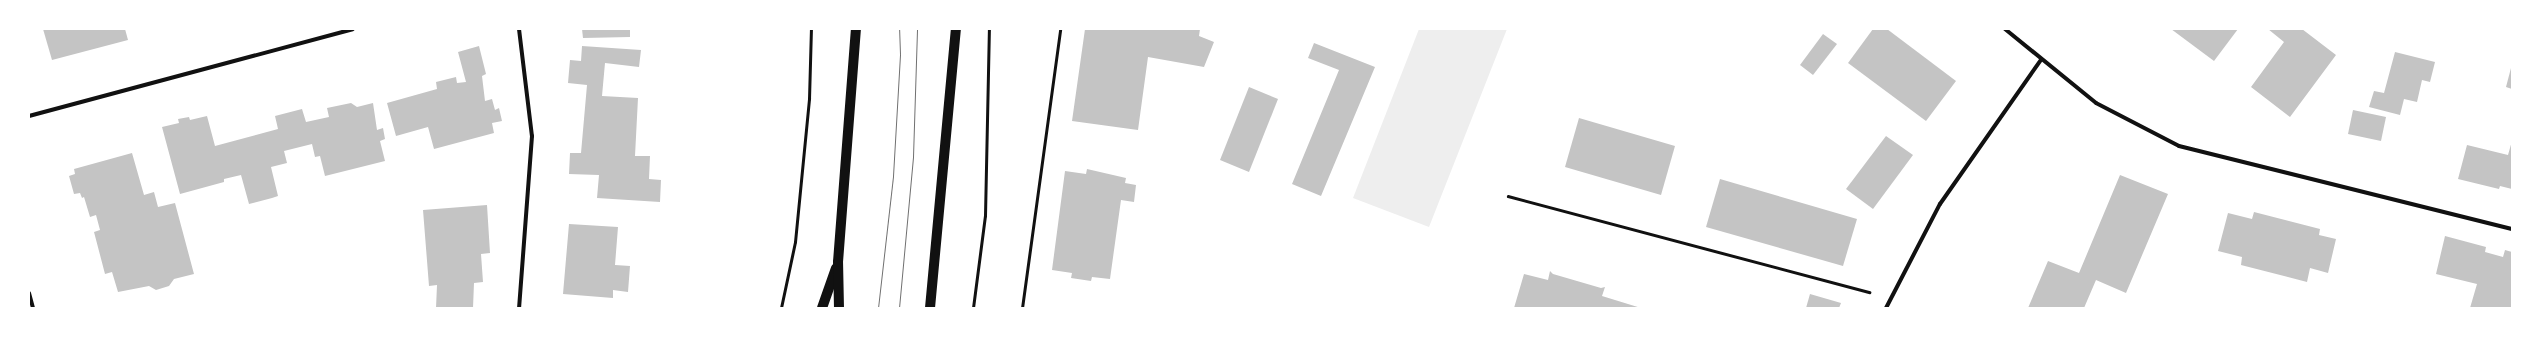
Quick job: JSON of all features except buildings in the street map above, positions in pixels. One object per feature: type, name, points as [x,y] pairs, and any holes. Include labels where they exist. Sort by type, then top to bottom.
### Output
[{"type":"main road","points":[[839,308],[838,262],[856,29]]},
{"type":"main road","points":[[930,308],[956,29]]},
{"type":"main road","points":[[822,308],[838,262]]},
{"type":"street","points":[[29,116],[353,29]]},
{"type":"street","points":[[519,29],[532,136],[519,308]]},
{"type":"street","points":[[2005,29],[2041,60],[2096,103],[2179,146],[2512,229]]},
{"type":"street","points":[[1886,308],[1889,298],[1940,204],[2041,60]]},
{"type":"street","points":[[29,293],[33,308]]},
{"type":"lane","points":[[1022,308],[1060,29]]},
{"type":"path","points":[[781,308],[795,242],[809,99],[811,29]]},
{"type":"path","points":[[973,308],[985,216],[989,29]]},
{"type":"path","points":[[1508,196],[1889,298]]},
{"type":"shaded area","points":[[1419,29],[1507,29],[1429,227],[1353,198]]},
{"type":"tram line","points":[[878,308],[893,176],[900,54],[899,29]]},
{"type":"tram line","points":[[899,308],[913,157],[917,29]]}]
